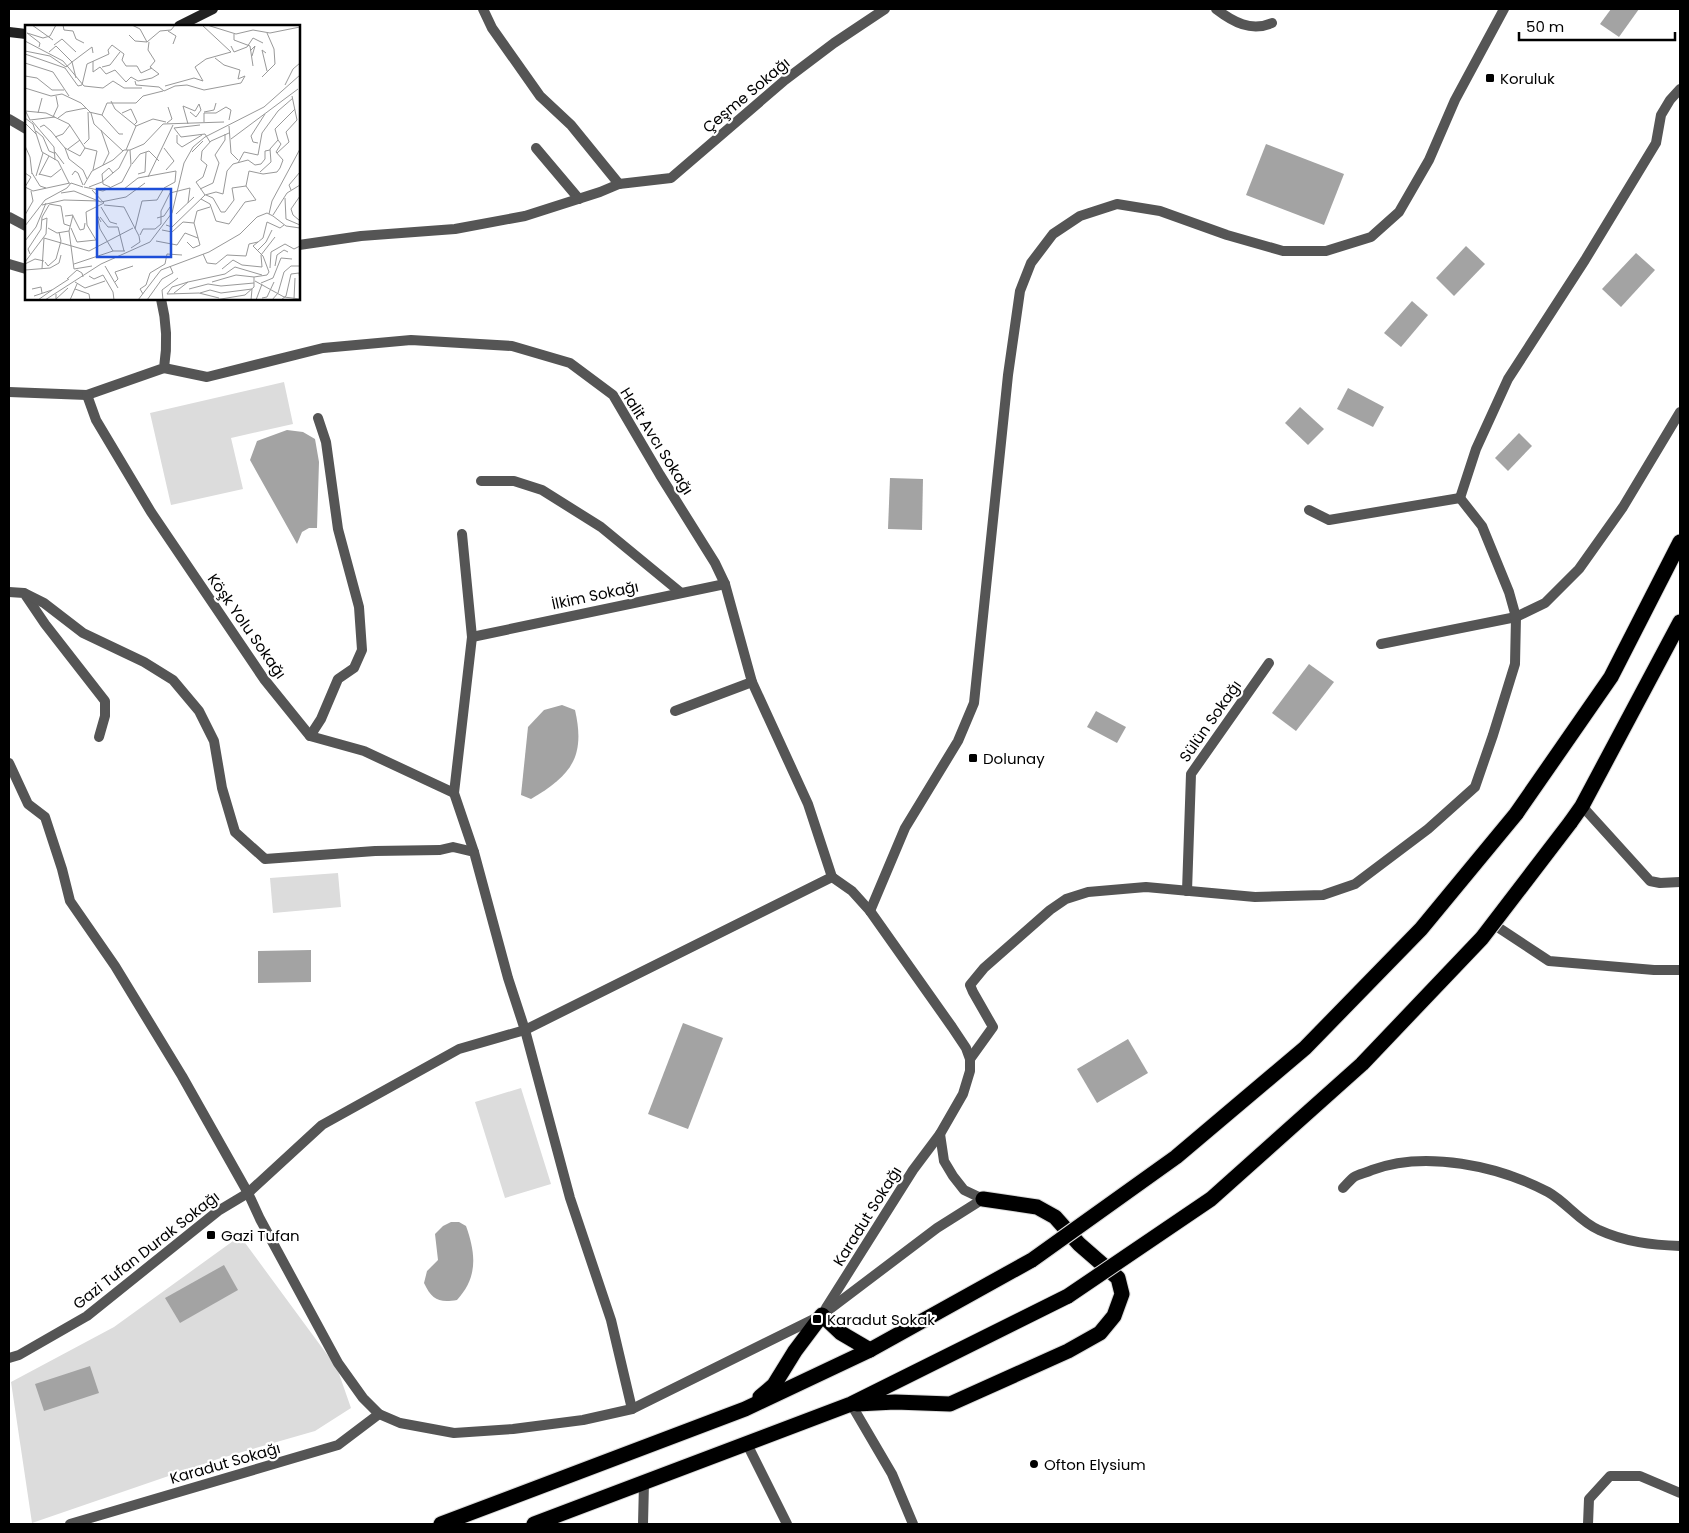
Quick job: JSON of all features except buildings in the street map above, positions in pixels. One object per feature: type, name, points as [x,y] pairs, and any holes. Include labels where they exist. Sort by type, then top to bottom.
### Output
[{"type":"highway","points":[[441,1524],[745,1409],[870,1350],[1032,1260],[1176,1157],[1305,1048],[1421,929],[1516,814],[1610,677],[1680,542]]},
{"type":"highway","points":[[534,1524],[851,1404],[1068,1296],[1211,1199],[1362,1064],[1482,938],[1582,806],[1680,622]]},
{"type":"highway","points":[[851,1404],[895,1402],[950,1404],[1068,1351],[1100,1333],[1114,1316],[1122,1294],[1118,1278],[1079,1244],[1055,1217],[1037,1207],[983,1199]]},
{"type":"highway","points":[[745,1409],[774,1385],[822,1315],[841,1333],[870,1350]]},
{"type":"main road","points":[[181,25],[213,9]]},
{"type":"main road","points":[[9,32],[25,34]]},
{"type":"street","points":[[483,9],[492,28],[540,96],[571,125],[619,184]]},
{"type":"street","name":"Çeşme Sokağı","points":[[300,245],[361,236],[455,229],[525,216],[619,184],[671,178],[785,80],[834,43],[885,9]]},
{"type":"street","points":[[1216,9],[1234,21],[1247,26],[1260,27],[1272,24]]},
{"type":"street","points":[[870,911],[905,828],[958,741],[974,703],[1008,375],[1020,291],[1031,263],[1053,234],[1080,216],[1117,204],[1160,211],[1227,235],[1283,250],[1326,251],[1371,237],[1399,212],[1429,160],[1455,100],[1504,9]]},
{"type":"street","points":[[1460,498],[1476,449],[1508,379],[1585,260],[1656,142],[1661,115],[1670,100],[1680,89]]},
{"type":"street","points":[[9,119],[25,128]]},
{"type":"street","points":[[536,148],[579,199]]},
{"type":"street","points":[[9,217],[25,225]]},
{"type":"street","points":[[9,264],[25,269]]},
{"type":"street","points":[[9,392],[87,395],[164,368],[167,338],[166,320],[161,300]]},
{"type":"street","name":"Halit Avcı Sokağı","points":[[164,368],[206,377],[323,348],[411,340],[512,346],[570,363],[614,395],[726,584],[752,682],[808,804],[832,877]]},
{"type":"street","name":"Köşk Yolu Sokağı","points":[[87,395],[96,420],[151,512],[264,679],[310,736]]},
{"type":"street","points":[[1381,644],[1516,617],[1545,603],[1579,569],[1623,507],[1680,412]]},
{"type":"street","points":[[318,418],[326,442],[338,529],[359,607],[362,650],[354,668],[338,679],[321,719],[310,736],[364,751],[454,793]]},
{"type":"street","points":[[481,481],[514,481],[542,490],[601,527],[680,592]]},
{"type":"street","points":[[970,1059],[993,1027],[970,985],[984,968],[1050,910],[1066,899],[1088,892],[1146,887],[1255,897],[1323,895],[1355,884],[1428,829],[1475,787],[1515,664],[1516,617],[1509,592],[1482,526],[1460,498]]},
{"type":"street","points":[[1309,510],[1329,520],[1460,498]]},
{"type":"street","points":[[462,534],[472,637],[454,793],[474,852],[508,978],[525,1030],[570,1198],[611,1320],[632,1409]]},
{"type":"street","name":"İlkim Sokağı","points":[[472,637],[680,592],[726,584]]},
{"type":"street","points":[[9,592],[24,593],[44,603],[83,633],[144,662],[172,680],[199,711],[214,741],[222,788],[235,832],[265,859],[375,851],[453,848],[474,852]]},
{"type":"street","points":[[24,593],[44,624],[105,701],[105,716],[99,737]]},
{"type":"street","name":"Sülün Sokağı","points":[[1187,891],[1191,774],[1269,663]]},
{"type":"street","points":[[675,711],[752,682]]},
{"type":"street","points":[[9,763],[28,804],[45,817],[62,869],[70,902],[115,966],[177,1068],[248,1193],[260,1220],[338,1363],[363,1398],[379,1414],[400,1423],[454,1433],[513,1429],[583,1420],[632,1409],[822,1315],[937,1228],[983,1199]]},
{"type":"street","points":[[1582,806],[1650,881],[1660,883],[1680,882]]},
{"type":"street","points":[[832,877],[852,891],[870,911],[952,1026],[966,1048],[970,1059]]},
{"type":"street","name":"Gazi Tufan Durak Sokağı","points":[[9,1358],[19,1355],[88,1316],[218,1211],[248,1193],[322,1125],[459,1049],[525,1030],[832,877]]},
{"type":"street","points":[[1493,924],[1549,961],[1654,970],[1680,970]]},
{"type":"street","name":"Karadut Sokağı","points":[[822,1315],[913,1170],[940,1134],[962,1094],[970,1071],[970,1059]]},
{"type":"street","points":[[940,1134],[944,1161],[953,1176],[964,1190],[983,1199]]},
{"type":"street","points":[[1343,1188],[1354,1177],[1386,1165],[1431,1161],[1483,1168],[1522,1180],[1549,1193],[1596,1229],[1620,1239],[1650,1245],[1680,1246]]},
{"type":"street","points":[[851,1404],[892,1474],[913,1524]]},
{"type":"street","name":"Karadut Sokağı","points":[[70,1524],[338,1446],[379,1414]]},
{"type":"street","points":[[747,1444],[787,1524]]},
{"type":"street","points":[[1588,1524],[1589,1499],[1610,1476],[1640,1476],[1680,1494]]},
{"type":"street","points":[[643,1524],[644,1483]]},
{"type":"shaded area","points":[[1611,9],[1639,9],[1619,37],[1600,24]]},
{"type":"shaded area","points":[[1266,144],[1344,174],[1324,225],[1246,195]]},
{"type":"shaded area","points":[[1466,246],[1485,264],[1454,296],[1436,278]]},
{"type":"shaded area","points":[[1636,253],[1655,270],[1621,307],[1602,289]]},
{"type":"shaded area","points":[[1412,301],[1428,315],[1401,347],[1384,333]]},
{"type":"shaded area","points":[[284,382],[293,424],[231,438],[243,489],[171,505],[150,413]]},
{"type":"shaded area","points":[[1348,388],[1384,407],[1373,427],[1337,409]]},
{"type":"shaded area","points":[[1300,407],[1324,429],[1308,445],[1285,423]]},
{"type":"shaded area","points":[[287,430],[303,432],[315,439],[319,462],[317,528],[309,528],[302,532],[297,544],[250,460],[257,441]]},
{"type":"shaded area","points":[[1519,433],[1532,446],[1508,471],[1495,458]]},
{"type":"shaded area","points":[[890,478],[923,479],[922,530],[888,529]]},
{"type":"shaded area","points":[[1309,664],[1334,682],[1296,731],[1272,713]]},
{"type":"shaded area","points":[[562,705],[575,710],[578,727],[576,753],[572,764],[565,773],[545,791],[531,799],[521,795],[528,727],[544,710]]},
{"type":"shaded area","points":[[1096,711],[1126,727],[1117,743],[1087,727]]},
{"type":"shaded area","points":[[338,873],[341,907],[273,913],[270,878]]},
{"type":"shaded area","points":[[311,950],[311,982],[258,983],[258,951]]},
{"type":"shaded area","points":[[683,1023],[723,1038],[688,1129],[648,1114]]},
{"type":"shaded area","points":[[1128,1039],[1148,1073],[1097,1103],[1077,1069]]},
{"type":"shaded area","points":[[521,1088],[551,1184],[505,1198],[475,1102]]},
{"type":"shaded area","points":[[451,1222],[459,1222],[466,1226],[472,1246],[473,1265],[469,1283],[457,1300],[445,1301],[433,1297],[424,1283],[427,1271],[438,1260],[435,1234],[443,1226]]},
{"type":"shaded area","points":[[240,1236],[337,1368],[351,1408],[315,1431],[218,1459],[32,1523],[11,1382],[114,1327]]},
{"type":"shaded area","points":[[224,1265],[238,1290],[180,1323],[165,1298]]},
{"type":"shaded area","points":[[90,1366],[99,1393],[44,1411],[35,1384]]},
{"type":"place","name":"Koruluk","points":[[1490,78]]},
{"type":"place","name":"Dolunay","points":[[973,758]]},
{"type":"place","name":"Gazi Tufan","points":[[211,1235]]},
{"type":"place","name":"Karadut Sokak","points":[[817,1319]]},
{"type":"place","name":"Ofton Elysium","points":[[1034,1464]]}]
